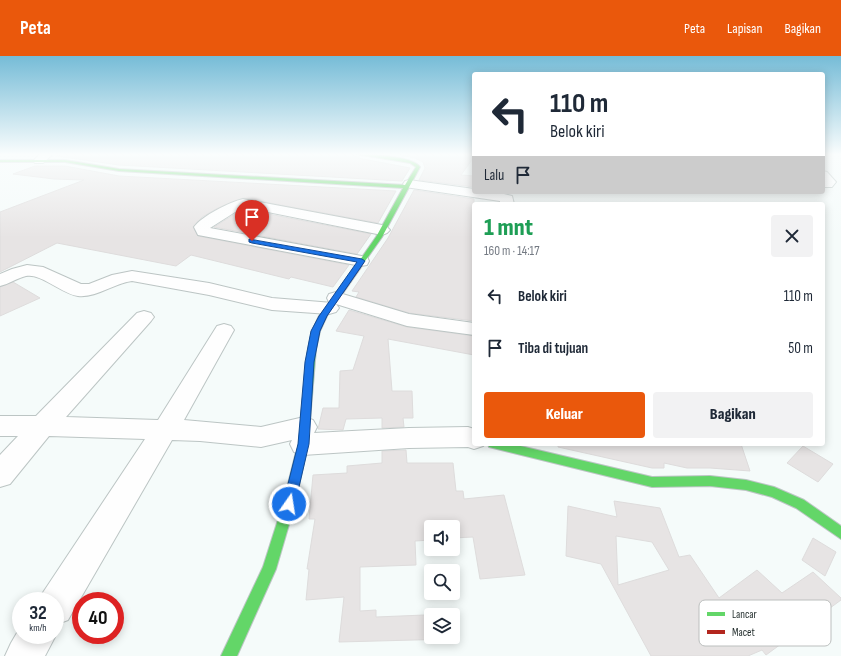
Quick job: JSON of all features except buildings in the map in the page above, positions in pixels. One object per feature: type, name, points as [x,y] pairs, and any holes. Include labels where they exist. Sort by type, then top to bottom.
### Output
[{"type":"street","points":[[336,182],[408,186],[472,193]]},
{"type":"street","points":[[229,656],[269,568],[289,504],[304,436],[310,362],[316,331],[323,316],[362,261],[410,182]]},
{"type":"street","points":[[477,194],[503,197],[507,199],[507,202]]},
{"type":"street","points":[[362,261],[210,234],[203,232],[202,227],[243,203],[382,230]]},
{"type":"street","points":[[0,281],[17,272],[31,269],[78,290],[86,291],[125,276],[132,276],[208,289],[272,304],[333,303],[407,320],[472,329]]},
{"type":"street","points":[[0,474],[42,426],[144,318]]},
{"type":"street","points":[[64,593],[165,430],[224,330]]},
{"type":"street","points":[[0,426],[200,431],[261,437],[468,437],[472,438]]},
{"type":"street","points":[[501,446],[652,482],[710,481],[746,485],[774,492],[800,504],[841,533]]},
{"type":"street","points":[[24,656],[31,644]]},
{"type":"traffic: fast","points":[[322,182],[407,187]]},
{"type":"traffic: fast","points":[[361,263],[379,237],[410,182]]},
{"type":"traffic: fast","points":[[229,656],[269,569],[289,504],[303,444],[312,349]]},
{"type":"traffic: fast","points":[[501,446],[652,482],[710,481],[746,485],[774,492],[800,504],[841,533]]},
{"type":"traffic: jam","points":[[312,349],[316,331],[323,316],[361,263]]},
{"type":"route","points":[[252,241],[362,261],[323,316],[316,331],[310,362],[303,444],[289,504]]}]
